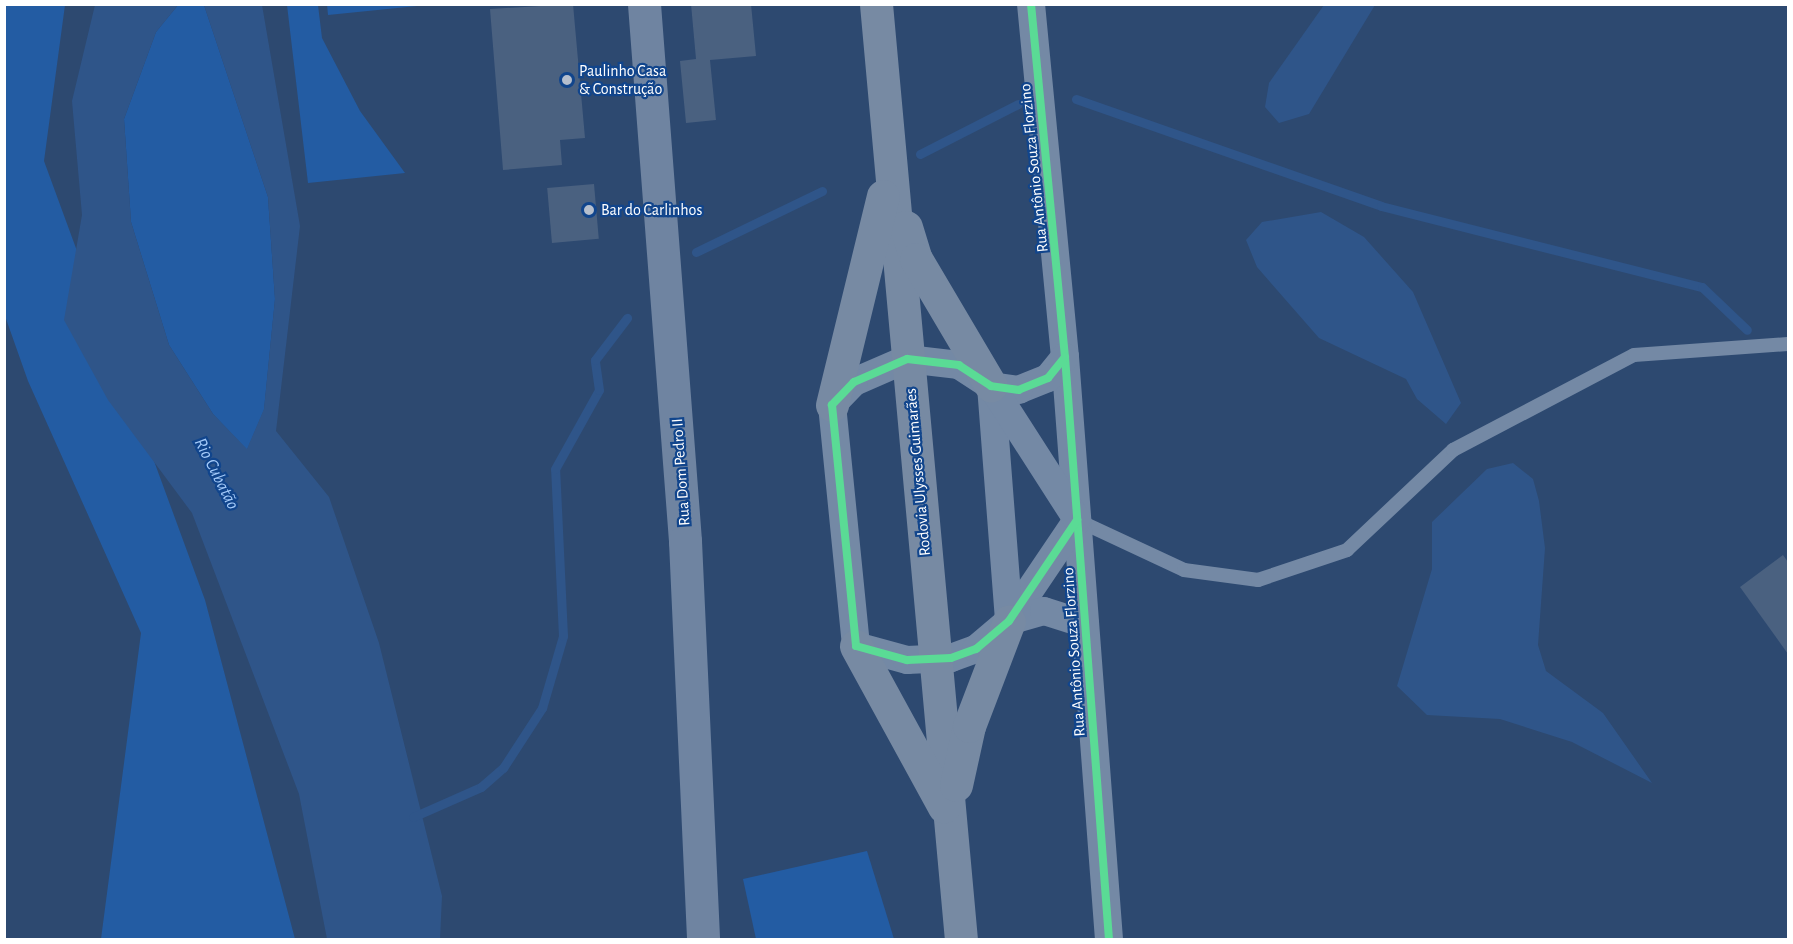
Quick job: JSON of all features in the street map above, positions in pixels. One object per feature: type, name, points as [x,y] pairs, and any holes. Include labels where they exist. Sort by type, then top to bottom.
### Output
[{"type":"highway","name":"Rodovia Ulysses Guimarães","points":[[876,4],[961,939]]},
{"type":"highway","points":[[890,168],[916,259],[991,386]]},
{"type":"highway","points":[[832,405],[890,168]]},
{"type":"highway","points":[[950,816],[969,726],[1009,621]]},
{"type":"highway","points":[[856,646],[950,816]]},
{"type":"main road","name":"Rua Dom Pedro II","points":[[644,4],[684,529],[703,939]]},
{"type":"street","name":"Rua Antônio Souza Florzino","points":[[1031,4],[1065,357],[1109,939]]},
{"type":"street","points":[[991,386],[1033,389],[1065,357]]},
{"type":"street","points":[[907,358],[959,365],[991,386],[1077,520],[1009,621],[976,649],[935,661],[886,657],[856,646],[832,405],[854,382],[907,358]]},
{"type":"street","points":[[991,386],[1009,621]]},
{"type":"street","points":[[1009,621],[1044,611],[1085,624]]},
{"type":"lane","points":[[1077,520],[1184,570],[1258,580],[1347,550],[1453,450],[1634,355],[1788,344]]},
{"type":"shaded area","points":[[327,4],[427,4],[427,5],[328,15]]},
{"type":"shaded area","points":[[5,5],[65,5],[44,161],[205,600],[295,939],[101,939],[141,633],[28,381],[5,316]]},
{"type":"shaded area","points":[[178,5],[204,5],[268,197],[275,299],[264,410],[247,450],[213,414],[169,345],[131,222],[124,119],[156,32]]},
{"type":"shaded area","points":[[287,5],[318,5],[322,38],[360,111],[405,173],[308,183]]},
{"type":"shaded area","points":[[867,851],[894,939],[756,939],[743,879]]},
{"type":"water","name":"Rio Cubatão","points":[[95,5],[178,5],[156,32],[124,119],[131,222],[169,345],[213,414],[247,449],[264,409],[275,299],[268,197],[204,5],[262,5],[300,226],[276,431],[329,497],[379,643],[442,896],[440,939],[327,939],[299,794],[192,513],[108,400],[64,320],[82,215],[72,101]]},
{"type":"water","points":[[1324,5],[1375,5],[1309,114],[1279,123],[1265,107],[1269,83]]},
{"type":"water","points":[[1321,212],[1364,237],[1413,292],[1461,403],[1446,424],[1417,399],[1406,379],[1319,338],[1257,267],[1246,240],[1262,222]]},
{"type":"water","points":[[1513,463],[1533,479],[1539,501],[1545,548],[1538,645],[1546,671],[1603,713],[1652,783],[1572,742],[1500,719],[1427,715],[1397,686],[1432,569],[1432,522],[1487,469]]},
{"type":"building","points":[[573,4],[585,138],[560,140],[562,165],[503,170],[490,9]]},
{"type":"building","points":[[691,4],[751,4],[756,56],[710,60],[716,120],[686,123],[680,61],[696,59]]},
{"type":"building","points":[[594,184],[599,239],[552,243],[547,188]]},
{"type":"building","points":[[1783,555],[1788,562],[1788,654],[1740,587]]},
{"type":"waterway","points":[[1076,99],[1381,206],[1702,287],[1747,330]]},
{"type":"waterway","points":[[920,154],[1018,104]]},
{"type":"waterway","points":[[696,252],[822,191]]},
{"type":"waterway","points":[[413,817],[481,787],[503,768],[542,708],[563,636],[555,469],[599,390],[595,360],[627,318]]},
{"type":"cycle path","points":[[1031,4],[1065,357],[1109,940]]},
{"type":"cycle path","points":[[1065,357],[1048,378],[1019,390],[991,386],[959,365],[907,359],[854,382],[832,405],[856,646],[907,660],[951,658],[976,649],[1009,621],[1077,520]]},
{"type":"place","name":"Paulinho Casa & Construção","points":[[567,80]]},
{"type":"place","name":"Bar do Carlinhos","points":[[589,210]]}]
